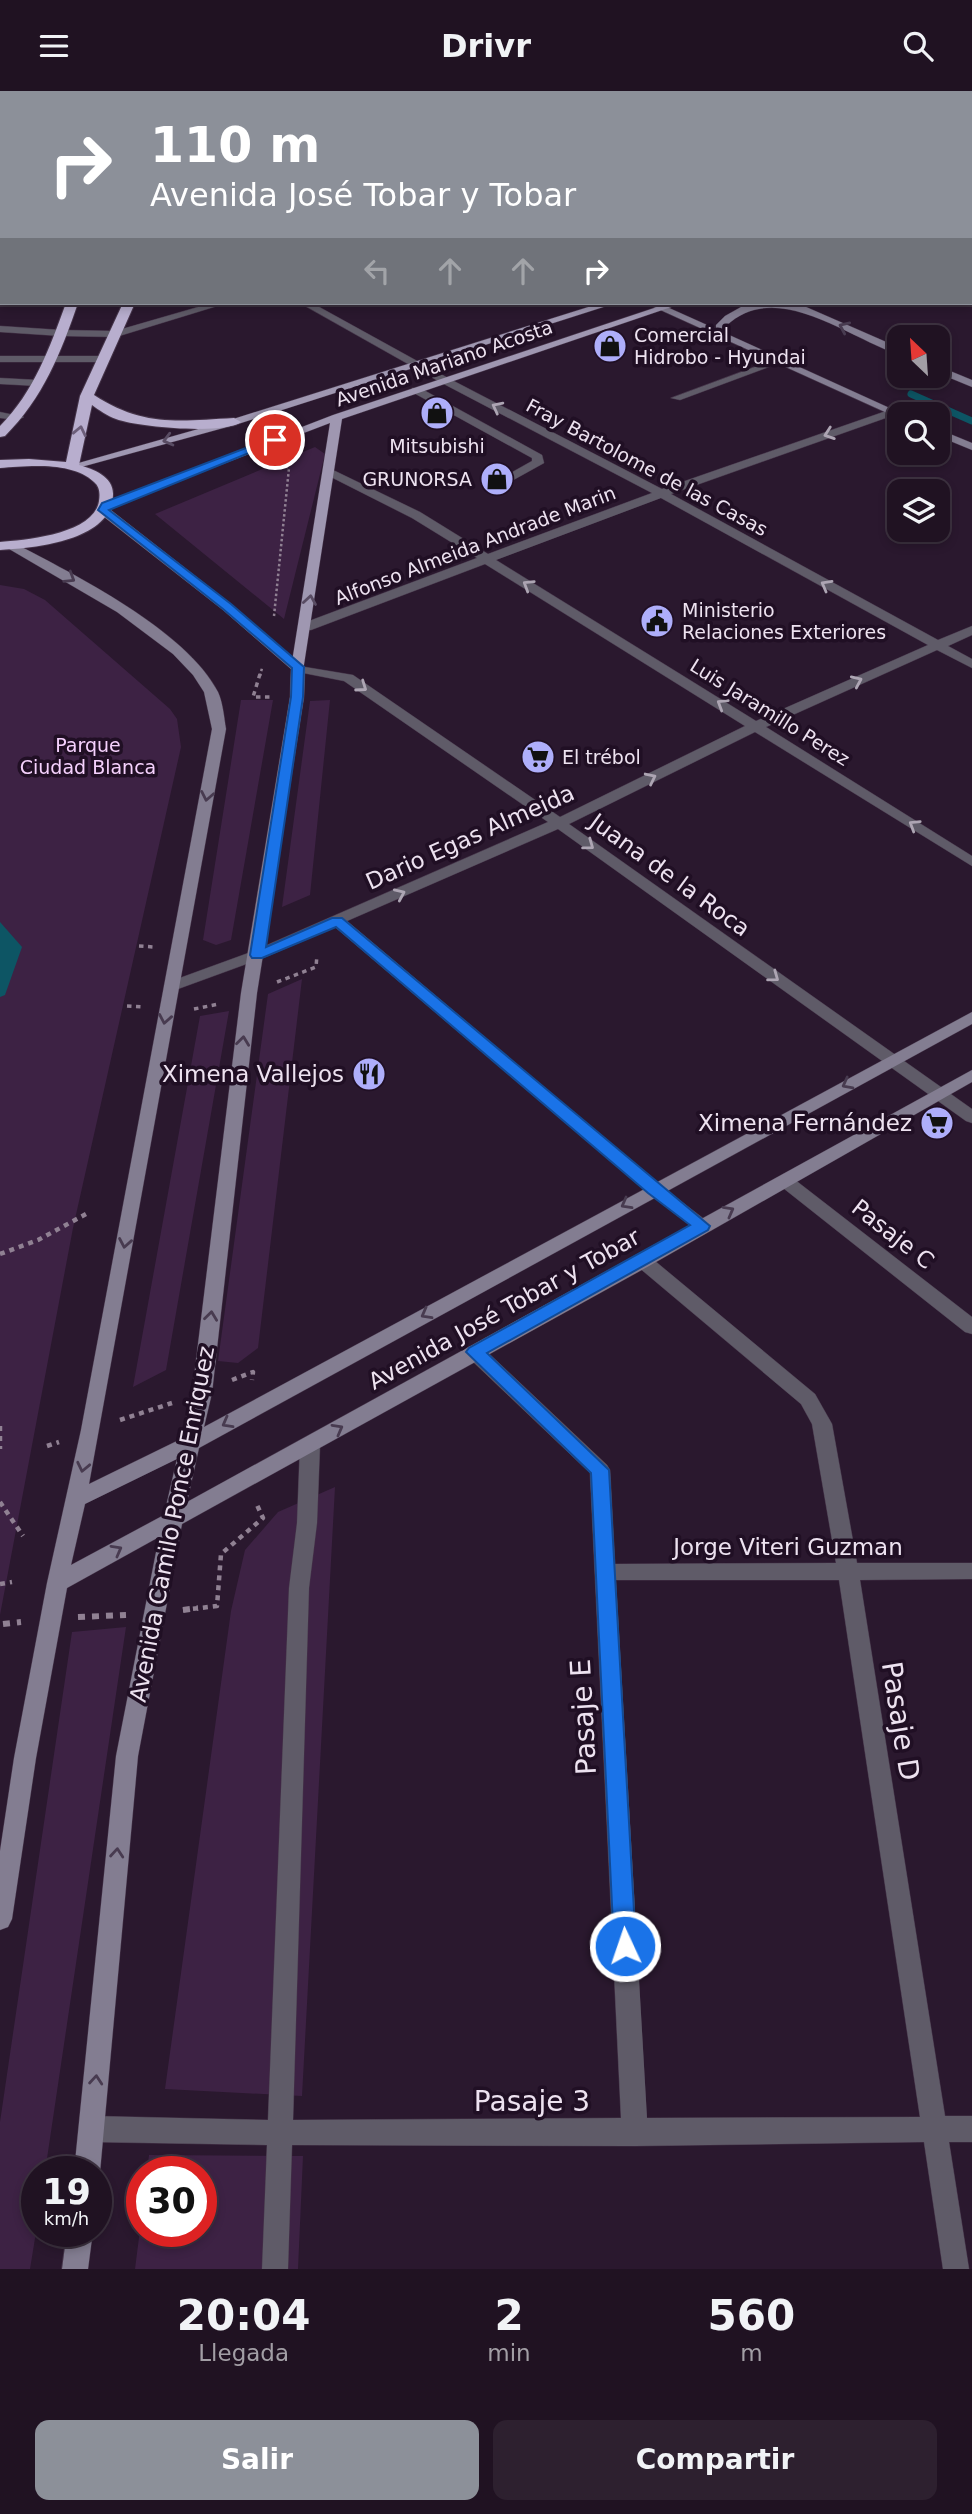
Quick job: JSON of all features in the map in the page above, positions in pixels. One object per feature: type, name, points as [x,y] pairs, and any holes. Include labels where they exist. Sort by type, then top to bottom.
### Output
[{"type":"highway","points":[[0,433],[18,417],[54,359],[71,305]]},
{"type":"highway","points":[[73,466],[87,396],[128,305]]},
{"type":"highway","points":[[87,396],[119,416],[162,423],[234,422]]},
{"type":"highway","points":[[0,464],[35,462],[73,466],[103,485],[108,495],[105,508],[89,523],[68,534],[50,540],[5,546]]},
{"type":"main road","name":"Avenida Mariano Acosta","points":[[73,466],[234,422],[605,305]]},
{"type":"main road","points":[[655,305],[887,409]]},
{"type":"main road","name":"Avenida Mariano Acosta","points":[[105,508],[337,417],[672,305]]},
{"type":"main road","points":[[722,335],[721,325],[737,312],[768,305]]},
{"type":"main road","points":[[793,305],[887,346]]},
{"type":"main road","points":[[950,374],[972,384]]},
{"type":"main road","points":[[105,508],[298,667],[337,417]]},
{"type":"main road","points":[[950,437],[972,447]]},
{"type":"main road","points":[[0,1919],[50,1619],[91,1430],[219,729],[211,691],[185,659],[131,617],[64,573],[5,546]]},
{"type":"main road","name":"Avenida Camilo Ponce Enriquez","points":[[89,2156],[127,1756],[173,1519],[202,1393],[249,993],[297,697],[298,667]]},
{"type":"main road","name":"Avenida José Tobar y Tobar","points":[[76,1499],[190,1444],[972,1017]]},
{"type":"main road","name":"Avenida José Tobar y Tobar","points":[[57,1583],[643,1261],[972,1075]]},
{"type":"main road","points":[[75,2269],[78,2247]]},
{"type":"street","points":[[0,329],[116,334],[215,305]]},
{"type":"street","name":"Fray Bartolome de las Casas","points":[[309,305],[444,380],[662,493],[972,664]]},
{"type":"street","points":[[0,359],[103,359]]},
{"type":"street","points":[[676,398],[780,361]]},
{"type":"street","points":[[0,381],[38,383]]},
{"type":"street","points":[[416,390],[538,457],[538,463],[502,482]]},
{"type":"street","points":[[0,415],[18,417]]},
{"type":"street","name":"Alfonso Almeida Andrade Marin","points":[[306,627],[662,493],[887,416]]},
{"type":"street","name":"Luis Jaramillo Perez","points":[[329,472],[416,515],[972,862]]},
{"type":"street","name":"Dario Egas Almeida","points":[[172,986],[257,955],[559,823],[757,726],[972,630]]},
{"type":"street","name":"Juana de la Roca","points":[[298,667],[348,678],[559,823],[972,1117]]},
{"type":"street","points":[[337,921],[654,1189],[702,1226]]},
{"type":"street","name":"Pasaje C","points":[[784,1179],[972,1328]]},
{"type":"street","name":"Pasaje D","points":[[643,1261],[808,1399],[822,1424],[848,1571],[956,2269]]},
{"type":"street","name":"Pasaje E","points":[[475,1352],[600,1470],[635,2133]]},
{"type":"street","points":[[275,2269],[299,1588],[307,1523],[310,1445]]},
{"type":"street","name":"Jorge Viteri Guzman","points":[[605,1572],[972,1571]]},
{"type":"street","name":"Pasaje 3","points":[[92,2129],[635,2133],[972,2129]]},
{"type":"path","points":[[270,457],[289,468],[277,602]]},
{"type":"path","points":[[0,1254],[38,1240],[88,1213]]},
{"type":"path","points":[[47,1446],[202,1393],[253,1372]]},
{"type":"path","points":[[0,1426],[0,1449]]},
{"type":"path","points":[[0,1502],[23,1536]]},
{"type":"path","points":[[0,1584],[12,1582]]},
{"type":"path","points":[[3,1624],[217,1606]]},
{"type":"green space","points":[[315,447],[325,454],[284,619],[155,514]]},
{"type":"green space","name":"Parque Ciudad Blanca","points":[[0,585],[24,589],[45,600],[170,709],[177,719],[181,747],[73,1228],[0,1615]]},
{"type":"green space","points":[[241,700],[273,700],[231,940],[216,945],[203,940]]},
{"type":"green space","points":[[330,700],[310,895],[282,907],[310,701]]},
{"type":"green space","points":[[302,979],[258,1348],[238,1363],[218,1361],[268,994]]},
{"type":"green space","points":[[229,1011],[166,1370],[133,1387],[200,1016]]},
{"type":"green space","points":[[335,1487],[302,2096],[165,2089],[231,1611],[245,1550],[278,1512]]},
{"type":"green space","points":[[126,1627],[47,2156],[21,2156],[21,2247],[34,2247],[30,2269],[0,2269],[0,2122],[72,1632]]},
{"type":"green space","points":[[149,2155],[303,2156],[298,2269],[135,2269],[138,2247],[217,2247],[217,2156]]},
{"type":"water","points":[[0,922],[22,947],[5,995],[0,997]]},
{"type":"waterway","points":[[911,394],[972,421]]},
{"type":"place","name":"Comercial Hidrobo - Hyundai","points":[[610,346]]},
{"type":"place","name":"Mitsubishi","points":[[437,413]]},
{"type":"place","name":"GRUNORSA","points":[[497,479]]},
{"type":"place","name":"Ministerio Relaciones Exteriores","points":[[657,621]]},
{"type":"place","name":"El trébol","points":[[538,757]]},
{"type":"place","name":"Ximena Vallejos","points":[[369,1074]]},
{"type":"place","name":"Ximena Fernández","points":[[937,1123]]},
{"type":"route","points":[[275,440],[106,505],[103,510],[227,607],[298,667],[297,697],[257,955],[337,921],[654,1189],[702,1226],[475,1352],[600,1470],[625,1946]]}]
